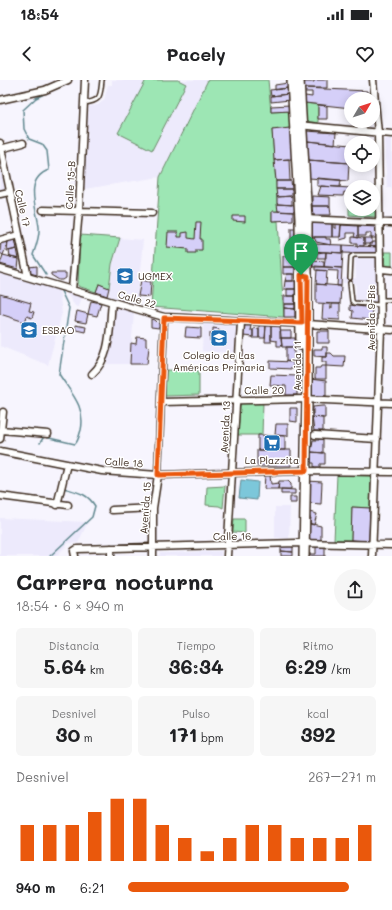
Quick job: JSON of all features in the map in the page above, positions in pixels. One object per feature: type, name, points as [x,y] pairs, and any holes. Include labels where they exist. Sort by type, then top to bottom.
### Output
[{"type":"main road","name":"Avenida 11","points":[[292,80],[296,96],[304,219],[305,399],[301,543],[298,556]]},
{"type":"main road","name":"Avenida 11","points":[[296,96],[299,80]]},
{"type":"main road","name":"Avenida 11","points":[[301,543],[304,556]]},
{"type":"street","points":[[0,100],[45,90],[68,80]]},
{"type":"street","name":"Calle 15-B","points":[[72,290],[79,210],[85,80]]},
{"type":"street","name":"Avenida 9-Bis","points":[[372,556],[382,329],[378,133],[373,80]]},
{"type":"street","points":[[298,125],[392,134]]},
{"type":"street","points":[[0,147],[23,143]]},
{"type":"street","name":"Calle 17","points":[[0,147],[28,277]]},
{"type":"street","points":[[0,194],[9,192]]},
{"type":"street","points":[[43,210],[152,213]]},
{"type":"street","points":[[304,219],[392,223]]},
{"type":"street","points":[[0,240],[20,235]]},
{"type":"street","name":"Calle 22","points":[[0,269],[164,318],[305,324],[392,330]]},
{"type":"street","points":[[381,270],[392,270]]},
{"type":"street","points":[[92,374],[100,367],[107,353],[112,303]]},
{"type":"street","name":"Avenida 15","points":[[153,556],[153,508],[158,475],[164,318]]},
{"type":"street","name":"Avenida 13","points":[[227,556],[242,322]]},
{"type":"street","name":"Calle 20","points":[[161,402],[305,399],[392,403]]},
{"type":"street","points":[[0,439],[3,412]]},
{"type":"street","points":[[1,430],[48,434]]},
{"type":"street","points":[[315,435],[377,439]]},
{"type":"street","name":"Calle 18","points":[[0,451],[102,471],[158,475],[303,471],[392,472]]},
{"type":"street","points":[[57,504],[67,464]]},
{"type":"street","points":[[0,496],[68,505]]},
{"type":"street","points":[[112,510],[153,508]]},
{"type":"street","name":"Calle 16","points":[[74,554],[77,549],[153,546],[228,546],[301,543],[392,545]]},
{"type":"street","points":[[111,548],[111,556]]},
{"type":"lane","points":[[83,103],[98,100],[102,80]]},
{"type":"lane","points":[[350,278],[351,257],[354,255],[381,255]]},
{"type":"lane","points":[[350,283],[352,301],[354,303],[381,303],[392,300]]},
{"type":"shaded area","points":[[112,80],[208,80],[160,177],[84,189],[89,106],[98,105],[104,100],[108,85],[112,85]]},
{"type":"shaded area","points":[[384,139],[392,139],[392,188],[387,188]]},
{"type":"shaded area","points":[[0,162],[5,189],[0,190]]},
{"type":"shaded area","name":"UGMEX","points":[[120,238],[143,240],[137,304],[107,296],[112,264]]},
{"type":"shaded area","points":[[355,256],[377,257],[378,304],[356,303],[356,283],[343,283],[343,278],[356,278]]},
{"type":"shaded area","name":"ESBAO","points":[[0,272],[59,290],[62,313],[48,365],[0,346]]},
{"type":"shaded area","points":[[67,292],[82,297],[79,307],[75,306]]},
{"type":"shaded area","points":[[114,306],[134,312],[130,364],[107,364]]},
{"type":"shaded area","name":"Colegio de Las Américas Primaria","points":[[203,323],[237,325],[235,353],[202,351]]},
{"type":"shaded area","points":[[275,507],[290,507],[289,539],[275,538]]},
{"type":"shaded area","points":[[0,518],[88,522],[78,543],[69,543],[56,556],[0,556]]},
{"type":"shaded area","points":[[221,551],[221,556],[159,556],[160,553]]},
{"type":"green space","points":[[146,80],[178,80],[186,84],[152,150],[118,133]]},
{"type":"green space","points":[[208,80],[268,80],[271,112],[291,111],[292,128],[272,130],[278,211],[272,212],[272,221],[278,221],[284,317],[151,307],[160,177]]},
{"type":"green space","points":[[305,103],[318,105],[318,123],[306,121]]},
{"type":"green space","points":[[80,235],[120,238],[112,264],[109,288],[99,284],[96,292],[78,286]]},
{"type":"green space","points":[[384,252],[392,252],[392,267],[385,267]]},
{"type":"green space","points":[[166,370],[199,371],[199,395],[165,396]]},
{"type":"green space","points":[[263,402],[262,435],[238,435],[240,403]]},
{"type":"green space","points":[[337,475],[371,476],[370,508],[352,507],[351,540],[334,540]]},
{"type":"green space","points":[[225,486],[223,508],[219,506],[206,505],[207,487]]},
{"type":"green space","points":[[234,519],[245,519],[245,533],[233,532]]},
{"type":"water","points":[[241,480],[258,482],[257,500],[239,498]]},
{"type":"building","points":[[314,80],[327,80],[327,88],[304,88],[304,82],[314,82]]},
{"type":"building","points":[[288,83],[288,88],[275,90],[275,85]]},
{"type":"building","points":[[288,88],[289,94],[271,96],[270,90]]},
{"type":"building","points":[[304,88],[367,92],[344,92],[344,107],[305,103],[305,96],[312,97],[312,92],[304,92]]},
{"type":"building","points":[[289,94],[290,100],[271,102],[271,96]]},
{"type":"building","points":[[290,105],[291,111],[271,112],[271,106]]},
{"type":"building","points":[[318,105],[327,106],[327,119],[318,119]]},
{"type":"building","points":[[290,128],[292,159],[274,160],[272,130]]},
{"type":"building","points":[[306,131],[336,133],[335,144],[307,141]]},
{"type":"building","points":[[307,141],[344,144],[344,163],[308,160]]},
{"type":"building","points":[[289,159],[290,181],[276,181],[274,160]]},
{"type":"building","points":[[308,160],[344,163],[344,172],[348,172],[348,180],[344,181],[309,178]]},
{"type":"building","points":[[317,178],[341,180],[340,187],[317,186]]},
{"type":"building","points":[[276,181],[291,181],[292,189],[276,189]]},
{"type":"building","points":[[321,186],[344,188],[343,196],[318,195]]},
{"type":"building","points":[[276,189],[292,189],[292,196],[277,197]]},
{"type":"building","points":[[292,196],[292,205],[277,204],[277,197]]},
{"type":"building","points":[[312,196],[330,197],[330,206],[312,206]]},
{"type":"building","points":[[277,204],[296,205],[296,212],[278,211]]},
{"type":"building","points":[[312,206],[330,206],[331,215],[313,215]]},
{"type":"building","points":[[272,211],[293,212],[293,220],[272,221]]},
{"type":"building","points":[[233,216],[245,216],[245,222],[233,221]]},
{"type":"building","points":[[196,222],[201,222],[200,239],[202,239],[202,250],[196,250],[196,253],[188,253],[188,249],[167,247],[168,232],[178,232],[178,237],[182,237],[182,233],[188,232],[188,238],[195,239]]},
{"type":"building","points":[[312,223],[332,223],[332,237],[312,237]]},
{"type":"building","points":[[332,223],[334,223],[334,228],[336,228],[336,223],[341,223],[340,237],[332,237]]},
{"type":"building","points":[[342,225],[358,226],[358,238],[354,237],[355,233],[347,233],[347,238],[340,240]]},
{"type":"building","points":[[358,226],[377,227],[377,238],[371,238],[371,233],[366,233],[366,236],[358,236]]},
{"type":"building","points":[[291,228],[295,228],[296,242],[291,242]]},
{"type":"building","points":[[314,237],[326,237],[326,239],[330,239],[331,245],[316,242]]},
{"type":"building","points":[[352,237],[364,238],[364,246],[357,246],[357,243],[352,243]]},
{"type":"building","points":[[364,238],[372,238],[372,244],[364,244]]},
{"type":"building","points":[[15,239],[17,249],[7,251],[8,241]]},
{"type":"building","points":[[1,242],[8,242],[3,255],[0,253]]},
{"type":"building","points":[[372,242],[377,242],[377,247],[369,246]]},
{"type":"building","points":[[311,244],[343,245],[343,253],[312,251]]},
{"type":"building","points":[[343,245],[377,247],[377,254],[343,253]]},
{"type":"building","points":[[17,249],[19,259],[10,257],[9,251]]},
{"type":"building","points":[[326,252],[326,258],[317,258],[317,253]]},
{"type":"building","points":[[326,252],[343,253],[342,268],[324,267]]},
{"type":"building","points":[[3,255],[19,259],[18,269],[0,264]]},
{"type":"building","points":[[283,256],[295,256],[295,267],[283,267]]},
{"type":"building","points":[[313,260],[324,261],[324,267],[313,267]]},
{"type":"building","points":[[37,266],[37,275],[30,273],[29,267]]},
{"type":"building","points":[[315,266],[342,268],[341,286],[337,286],[338,271],[315,270]]},
{"type":"building","points":[[283,267],[296,267],[297,274],[283,274]]},
{"type":"building","points":[[317,270],[327,271],[326,285],[316,284]]},
{"type":"building","points":[[51,273],[66,273],[66,278],[59,280],[51,275]]},
{"type":"building","points":[[287,274],[293,274],[293,281],[285,281]]},
{"type":"building","points":[[141,280],[151,282],[150,297],[138,296]]},
{"type":"building","points":[[285,281],[296,281],[296,289],[284,289]]},
{"type":"building","points":[[99,284],[109,288],[107,296],[96,292]]},
{"type":"building","points":[[316,284],[341,286],[340,304],[316,303]]},
{"type":"building","points":[[287,289],[296,289],[295,296],[287,296]]},
{"type":"building","points":[[0,294],[31,303],[29,311],[34,312],[32,318],[27,316],[25,322],[0,314]]},
{"type":"building","points":[[284,296],[295,296],[295,304],[284,304]]},
{"type":"building","points":[[91,301],[101,303],[97,316],[88,314]]},
{"type":"building","points":[[284,304],[295,304],[295,309],[284,308]]},
{"type":"building","points":[[323,304],[330,304],[330,308],[332,308],[332,304],[340,304],[340,320],[322,319]]},
{"type":"building","points":[[350,305],[372,308],[371,320],[352,318],[353,311],[350,310]]},
{"type":"building","points":[[284,308],[295,309],[295,317],[284,317]]},
{"type":"building","points":[[77,311],[88,314],[86,323],[75,321]]},
{"type":"building","points":[[151,319],[155,320],[159,324],[159,328],[151,327]]},
{"type":"building","points":[[75,325],[86,327],[85,332],[76,330]]},
{"type":"building","points":[[259,325],[266,325],[265,338],[259,338]]},
{"type":"building","points":[[266,325],[271,326],[271,342],[265,342]]},
{"type":"building","points":[[244,326],[251,326],[250,330],[253,330],[253,337],[243,336]]},
{"type":"building","points":[[271,326],[280,326],[282,346],[277,346],[277,341],[271,340]]},
{"type":"building","points":[[186,327],[201,328],[201,338],[185,337]]},
{"type":"building","points":[[213,328],[219,329],[219,341],[210,341],[210,333],[213,333]]},
{"type":"building","points":[[259,328],[259,338],[253,338],[253,329]]},
{"type":"building","points":[[219,331],[223,331],[223,336],[219,336]]},
{"type":"building","points":[[280,331],[291,331],[291,338],[280,338]]},
{"type":"building","points":[[317,331],[329,331],[329,343],[317,343]]},
{"type":"building","points":[[137,337],[146,338],[146,346],[149,347],[147,364],[130,364],[131,343],[136,344]]},
{"type":"building","points":[[281,338],[295,338],[296,347],[282,347]]},
{"type":"building","points":[[286,347],[294,347],[294,362],[286,361]]},
{"type":"building","points":[[322,347],[327,347],[327,357],[314,356],[314,349],[322,349]]},
{"type":"building","points":[[327,353],[331,353],[334,356],[345,356],[344,367],[326,366],[326,362],[322,362],[322,357],[327,357]]},
{"type":"building","points":[[270,361],[293,362],[293,369],[270,368]]},
{"type":"building","points":[[321,366],[326,366],[326,379],[315,379],[315,368],[320,368]]},
{"type":"building","points":[[271,375],[297,376],[297,395],[286,395],[286,386],[270,385]]},
{"type":"building","points":[[310,379],[326,381],[326,396],[310,396]]},
{"type":"building","points":[[325,406],[325,418],[310,417],[310,414],[313,414],[313,407]]},
{"type":"building","points":[[290,408],[297,408],[297,422],[290,421]]},
{"type":"building","points":[[312,417],[323,418],[323,431],[314,431]]},
{"type":"building","points":[[276,424],[288,424],[288,436],[275,435]]},
{"type":"building","name":"La Plazzita","points":[[258,435],[285,436],[285,450],[258,450]]},
{"type":"building","points":[[323,439],[323,453],[311,452],[313,440]]},
{"type":"building","points":[[257,450],[291,450],[291,466],[257,466]]},
{"type":"building","points":[[311,452],[325,453],[325,464],[320,464],[320,467],[314,467],[314,463],[311,463]]},
{"type":"building","points":[[265,475],[270,475],[271,484],[279,483],[278,489],[264,489]]},
{"type":"building","points":[[279,481],[288,481],[291,484],[291,489],[278,489]]},
{"type":"building","points":[[308,481],[322,482],[321,504],[308,503]]},
{"type":"building","points":[[281,489],[295,490],[295,494],[281,494]]},
{"type":"building","points":[[290,497],[296,497],[296,503],[290,503]]},
{"type":"building","points":[[352,507],[370,508],[369,541],[351,540]]},
{"type":"building","points":[[309,512],[317,514],[314,525],[310,524],[311,518],[308,517]]},
{"type":"building","points":[[308,523],[321,526],[321,540],[311,540],[308,536]]},
{"type":"building","points":[[281,546],[293,546],[293,552],[281,551]]},
{"type":"building","points":[[316,547],[325,547],[325,556],[310,556],[310,554],[316,554]]},
{"type":"building","points":[[281,551],[293,552],[293,556],[281,556]]},
{"type":"waterway","points":[[46,275],[33,255],[38,241],[39,230],[34,203],[34,187],[36,180],[41,174],[49,170],[47,151],[42,144],[29,139],[24,129],[23,110],[36,98],[48,92]]},
{"type":"waterway","points":[[40,443],[45,437],[75,444],[81,430],[82,422],[79,407],[73,394],[59,374],[69,308],[60,289]]},
{"type":"waterway","points":[[50,556],[92,517],[95,506],[89,498],[64,488]]},
{"type":"place","name":"UGMEX","points":[[125,276]]},
{"type":"place","name":"ESBAO","points":[[29,330]]},
{"type":"place","name":"Colegio de Las Américas Primaria","points":[[219,338]]},
{"type":"place","name":"La Plazzita","points":[[272,443]]},
{"type":"route","points":[[301,275],[308,276],[308,399],[306,471],[158,475],[164,318],[302,323],[301,275]]}]
